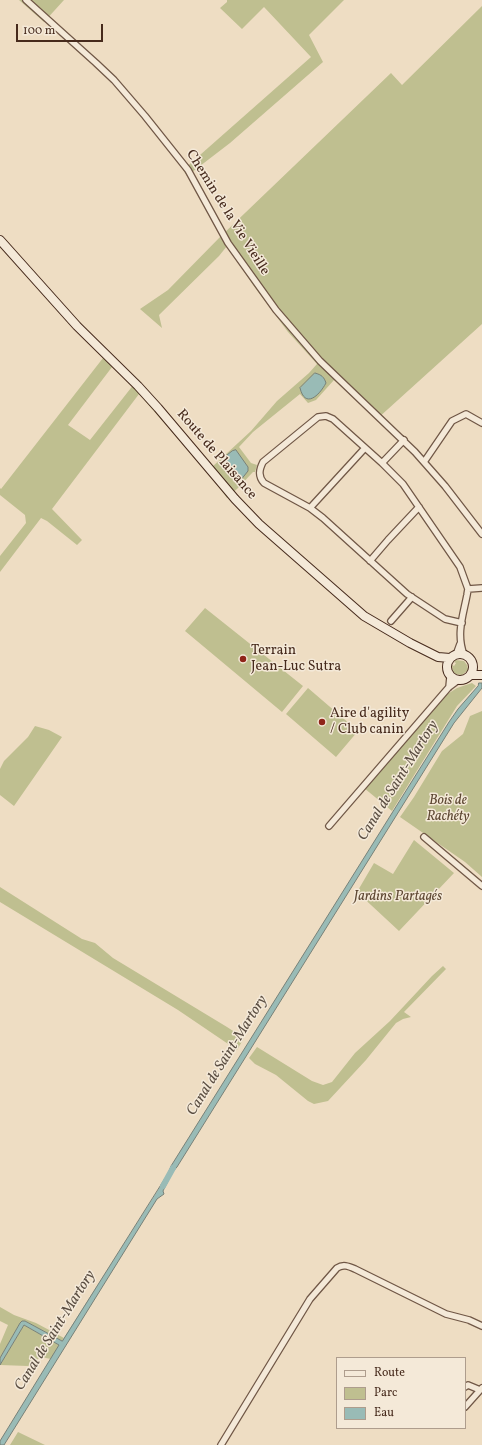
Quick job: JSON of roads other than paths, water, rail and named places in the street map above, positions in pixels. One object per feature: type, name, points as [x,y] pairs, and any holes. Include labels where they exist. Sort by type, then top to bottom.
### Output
[{"type":"main road","name":"Route de Plaisance","points":[[0,240],[73,321],[158,408],[235,499],[259,524],[364,616],[388,631],[438,657],[454,659]]},
{"type":"main road","points":[[470,658],[472,662],[472,672],[465,680],[453,679],[447,673],[454,659],[470,658]]},
{"type":"main road","points":[[472,672],[482,675]]},
{"type":"street","name":"Chemin de la Vie Vieille","points":[[26,0],[114,80],[145,116],[188,170],[228,243],[276,310],[320,361],[404,440],[445,486],[482,534]]},
{"type":"street","points":[[424,462],[452,421],[466,414],[482,423]]},
{"type":"street","points":[[454,659],[460,644],[460,632],[462,623],[468,589],[460,567],[403,484],[382,462],[364,448],[333,419],[326,416],[318,417],[263,462],[259,471],[260,478],[264,483],[310,508],[323,518],[412,597],[445,619],[462,623]]},
{"type":"street","points":[[382,462],[404,440]]},
{"type":"street","points":[[310,508],[364,448]]},
{"type":"street","points":[[370,561],[419,507]]},
{"type":"street","points":[[468,589],[482,588]]},
{"type":"street","points":[[391,621],[412,597]]},
{"type":"street","points":[[329,826],[449,687],[453,679]]},
{"type":"street","points":[[424,837],[482,886]]},
{"type":"street","points":[[221,1445],[310,1299],[341,1266],[346,1265],[355,1269],[446,1314],[469,1320],[482,1326]]},
{"type":"street","points":[[466,1386],[468,1385],[481,1389],[466,1406]]},
{"type":"water","points":[[315,373],[322,376],[326,383],[316,396],[309,399],[305,398],[300,388]]},
{"type":"water","points":[[236,450],[248,467],[248,471],[240,481],[235,479],[222,464],[222,459],[232,451]]},
{"type":"water","points":[[479,683],[482,683],[482,688],[454,723],[177,1167],[170,1175],[168,1174],[171,1166],[449,722]]},
{"type":"water","points":[[165,1179],[168,1181],[163,1191],[164,1194],[157,1199],[4,1445],[0,1445],[0,1441],[59,1345],[24,1325],[0,1365],[0,1358],[20,1323],[25,1321],[62,1341]]},
{"type":"waterway","name":"Canal de Saint-Martory","points":[[163,1186],[173,1168]]},
{"type":"place","name":"Terrain Jean-Luc Sutra","points":[[243,659]]},
{"type":"place","name":"Aire d'agility / Club canin","points":[[322,722]]},
{"type":"park label","name":"Bois de Rachéty","points":[[448,810]]},
{"type":"park label","name":"Jardins Partagés","points":[[398,897]]}]
